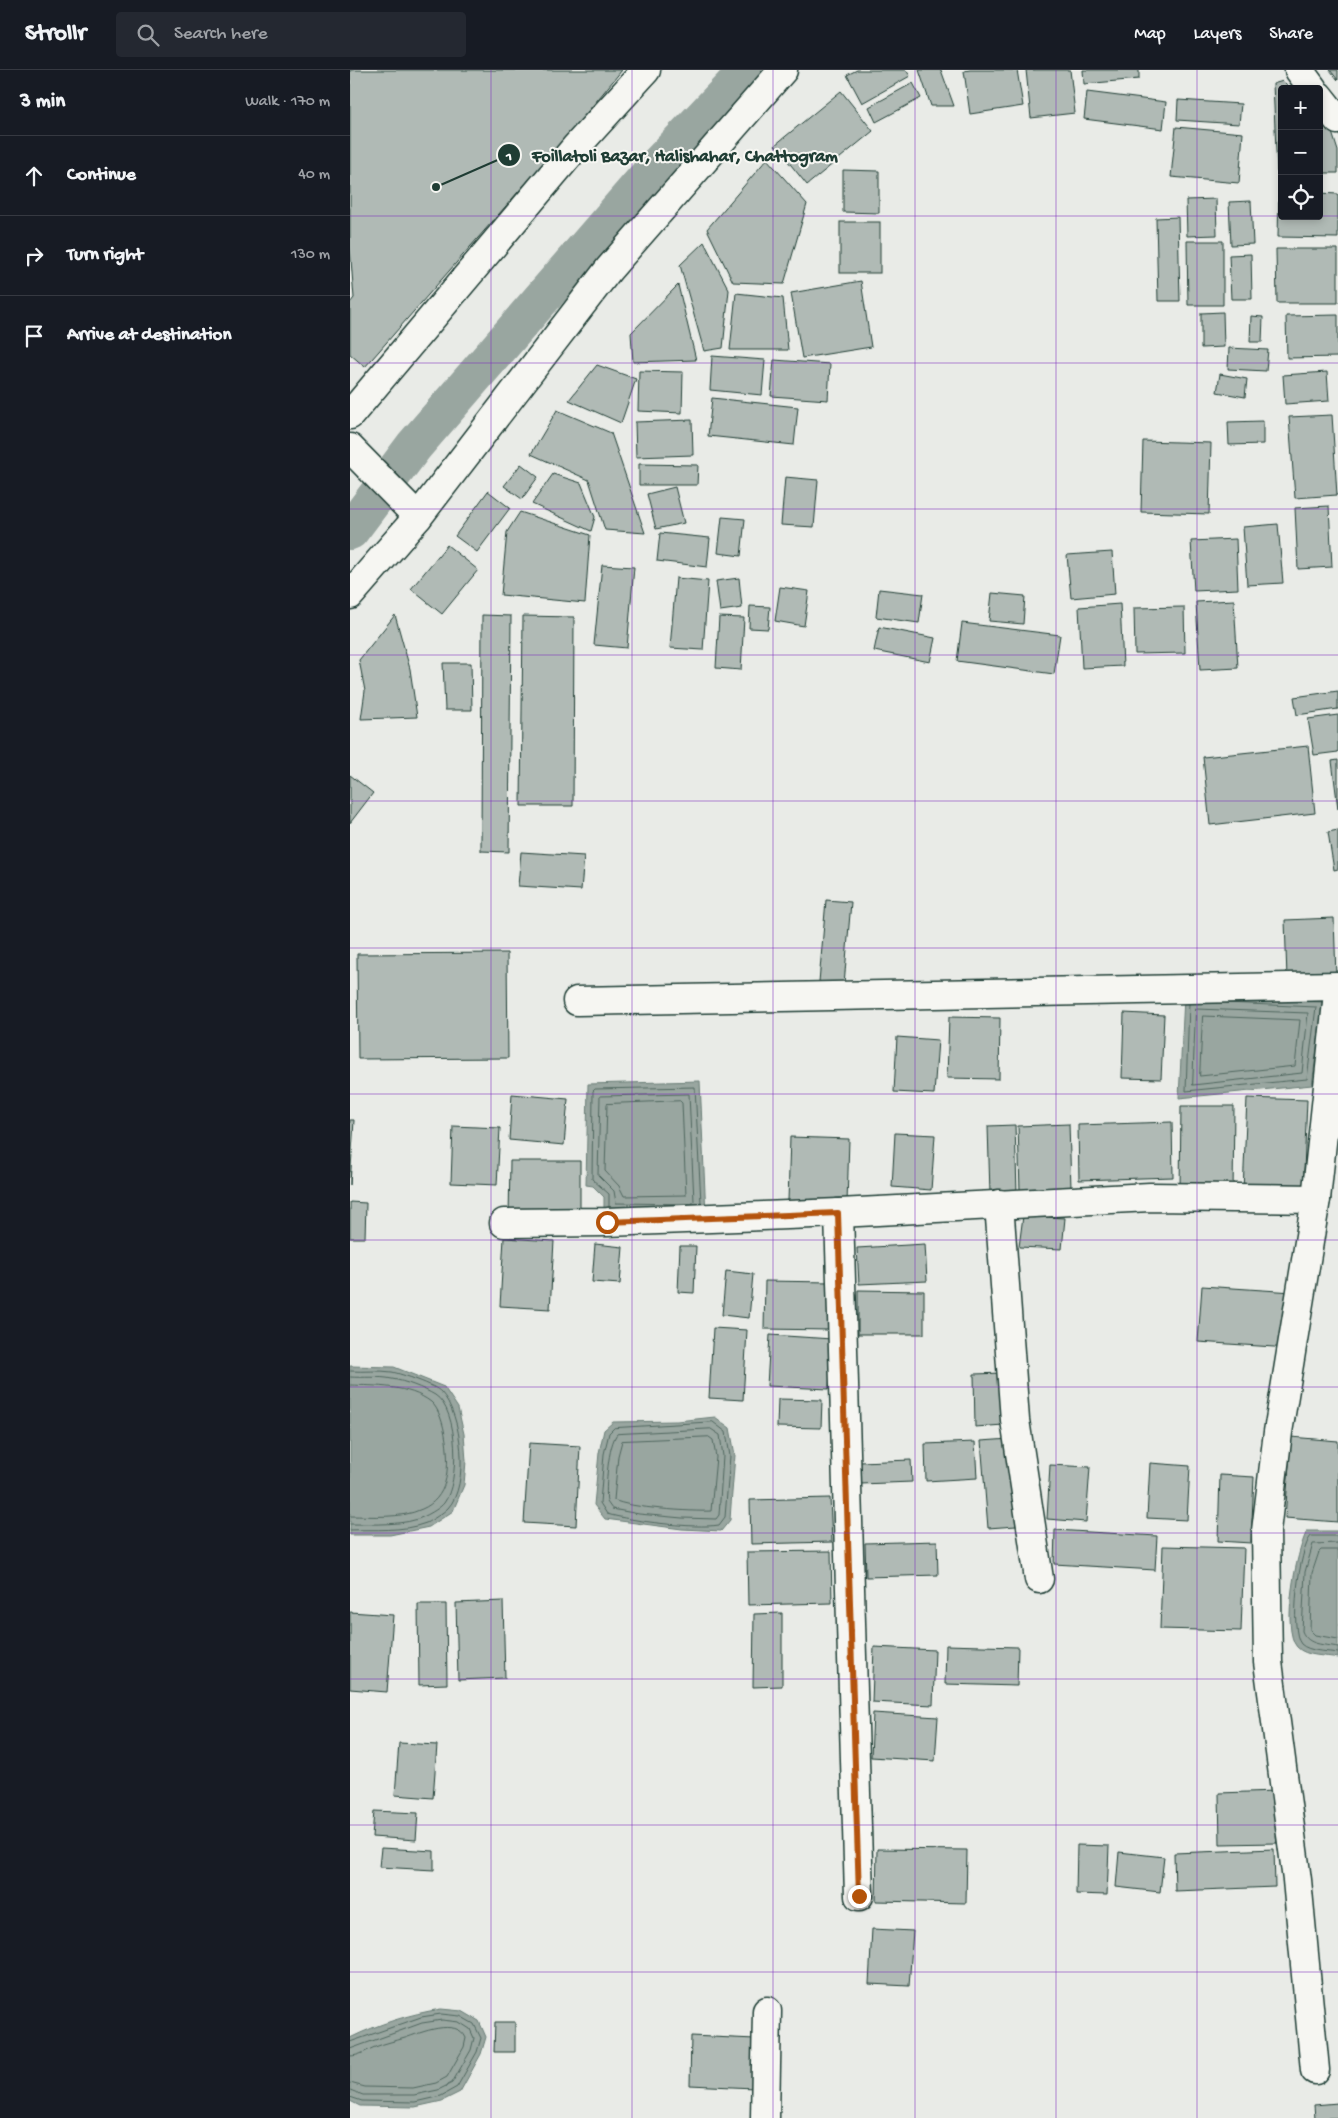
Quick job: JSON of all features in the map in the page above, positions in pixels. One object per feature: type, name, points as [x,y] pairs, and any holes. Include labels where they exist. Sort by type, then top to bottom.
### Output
[{"type":"street","points":[[350,415],[575,148],[646,70]]},
{"type":"street","points":[[350,595],[608,269],[783,70]]},
{"type":"street","points":[[1299,70],[1310,85]]},
{"type":"street","points":[[1323,101],[1338,120]]},
{"type":"street","points":[[350,448],[414,512]]},
{"type":"street","points":[[578,1001],[1338,986]]},
{"type":"street","points":[[1315,2070],[1297,1880],[1268,1662],[1266,1531],[1278,1432],[1316,1199],[1338,993]]},
{"type":"street","points":[[504,1224],[838,1213],[1150,1197],[1316,1199]]},
{"type":"street","points":[[999,1204],[1015,1420],[1039,1579]]},
{"type":"street","points":[[838,1213],[859,1896]]},
{"type":"street","points":[[765,2118],[767,2011]]},
{"type":"water","points":[[1184,997],[1323,1002],[1312,1085],[1179,1098]]},
{"type":"water","points":[[700,1081],[706,1215],[604,1215],[604,1197],[593,1186],[586,1185],[588,1084]]},
{"type":"water","points":[[350,1366],[394,1367],[444,1387],[458,1408],[464,1434],[466,1461],[464,1485],[453,1511],[429,1527],[390,1535],[350,1535]]},
{"type":"water","points":[[715,1417],[730,1428],[735,1455],[730,1520],[721,1531],[682,1529],[605,1519],[594,1505],[599,1453],[604,1430],[613,1422],[677,1421]]},
{"type":"water","points":[[1307,1531],[1338,1531],[1338,1658],[1306,1653],[1297,1647],[1292,1638],[1290,1608],[1292,1590],[1299,1555]]},
{"type":"water","points":[[441,2009],[462,2011],[479,2021],[486,2037],[481,2054],[460,2092],[442,2101],[415,2107],[360,2106],[350,2101],[350,2038],[394,2020]]},
{"type":"building","points":[[350,70],[622,70],[576,126],[365,367],[350,354],[350,303],[354,298],[350,247]]},
{"type":"building","points":[[857,70],[906,70],[910,76],[862,103],[847,75]]},
{"type":"building","points":[[919,70],[941,70],[954,106],[931,106]]},
{"type":"building","points":[[1017,70],[1023,106],[970,114],[964,71]]},
{"type":"building","points":[[1026,70],[1070,70],[1075,113],[1031,118]]},
{"type":"building","points":[[1083,70],[1139,70],[1139,79],[1084,84]]},
{"type":"building","points":[[1330,70],[1338,70],[1338,80]]},
{"type":"building","points":[[1283,81],[1287,85],[1278,85],[1278,172],[1277,172],[1273,84]]},
{"type":"building","points":[[913,83],[921,98],[876,122],[869,107]]},
{"type":"building","points":[[841,91],[873,131],[807,185],[775,145]]},
{"type":"building","points":[[1087,92],[1166,102],[1163,129],[1084,119]]},
{"type":"building","points":[[1178,100],[1241,104],[1239,124],[1177,120]]},
{"type":"building","points":[[1323,119],[1330,126],[1338,151],[1338,173],[1323,173]]},
{"type":"building","points":[[1176,127],[1243,133],[1239,183],[1171,177]]},
{"type":"building","points":[[767,159],[807,204],[784,284],[733,282],[707,229]]},
{"type":"building","points":[[843,170],[879,171],[879,213],[843,212]]},
{"type":"building","points":[[1323,193],[1338,194],[1338,238],[1278,237],[1278,220],[1323,220]]},
{"type":"building","points":[[1216,199],[1217,235],[1187,236],[1186,200]]},
{"type":"building","points":[[1251,201],[1253,244],[1231,245],[1229,202]]},
{"type":"building","points":[[1178,217],[1180,301],[1158,301],[1156,218]]},
{"type":"building","points":[[840,222],[880,222],[880,273],[840,273]]},
{"type":"building","points":[[1187,241],[1223,241],[1223,305],[1188,305]]},
{"type":"building","points":[[704,242],[729,290],[723,348],[704,351],[680,265]]},
{"type":"building","points":[[1276,249],[1338,249],[1338,303],[1277,303]]},
{"type":"building","points":[[1251,254],[1252,299],[1231,299],[1229,255]]},
{"type":"building","points":[[861,281],[871,347],[802,358],[791,293]]},
{"type":"building","points":[[678,285],[696,360],[633,362],[631,333]]},
{"type":"building","points":[[736,293],[783,298],[788,350],[730,350]]},
{"type":"building","points":[[1223,312],[1224,347],[1201,348],[1201,313]]},
{"type":"building","points":[[1338,315],[1338,357],[1287,358],[1286,316]]},
{"type":"building","points":[[1251,316],[1263,317],[1262,342],[1250,342]]},
{"type":"building","points":[[1229,348],[1268,350],[1266,371],[1228,369]]},
{"type":"building","points":[[712,356],[765,360],[762,395],[710,390]]},
{"type":"building","points":[[774,360],[830,364],[828,400],[771,396]]},
{"type":"building","points":[[597,365],[636,379],[621,423],[569,400]]},
{"type":"building","points":[[639,371],[683,372],[682,413],[638,411]]},
{"type":"building","points":[[1327,372],[1329,401],[1285,404],[1283,375]]},
{"type":"building","points":[[1220,374],[1247,379],[1245,397],[1217,392]]},
{"type":"building","points":[[712,398],[798,407],[794,445],[708,436]]},
{"type":"building","points":[[557,410],[611,433],[645,533],[605,530],[589,480],[531,454]]},
{"type":"building","points":[[1332,415],[1337,495],[1295,498],[1289,417]]},
{"type":"building","points":[[692,420],[693,455],[636,457],[635,422]]},
{"type":"building","points":[[1263,421],[1263,444],[1229,445],[1228,422]]},
{"type":"building","points":[[1143,441],[1211,443],[1209,514],[1141,512]]},
{"type":"building","points":[[521,464],[538,477],[522,499],[504,486]]},
{"type":"building","points":[[639,464],[698,465],[697,485],[639,485]]},
{"type":"building","points":[[553,474],[581,483],[595,517],[591,531],[532,504]]},
{"type":"building","points":[[785,477],[818,480],[814,527],[781,525]]},
{"type":"building","points":[[675,487],[684,523],[656,529],[647,494]]},
{"type":"building","points":[[488,491],[510,508],[477,552],[455,536]]},
{"type":"building","points":[[1329,506],[1332,567],[1298,569],[1295,508]]},
{"type":"building","points":[[520,512],[590,535],[585,603],[501,595],[507,532]]},
{"type":"building","points":[[722,517],[745,519],[741,556],[718,553]]},
{"type":"building","points":[[1278,524],[1283,583],[1247,585],[1243,527]]},
{"type":"building","points":[[660,533],[710,538],[707,567],[657,561]]},
{"type":"building","points":[[1236,539],[1238,589],[1194,591],[1191,541]]},
{"type":"building","points":[[447,545],[478,570],[442,614],[411,589]]},
{"type":"building","points":[[1112,552],[1115,594],[1071,598],[1067,555]]},
{"type":"building","points":[[602,565],[634,567],[627,648],[594,645]]},
{"type":"building","points":[[676,578],[708,581],[703,650],[670,648]]},
{"type":"building","points":[[739,578],[742,608],[720,611],[716,581]]},
{"type":"building","points":[[780,587],[809,591],[804,626],[775,621]]},
{"type":"building","points":[[879,589],[923,594],[919,623],[876,617]]},
{"type":"building","points":[[992,593],[1025,596],[1023,624],[989,621]]},
{"type":"building","points":[[1234,600],[1238,668],[1200,670],[1196,602]]},
{"type":"building","points":[[1120,604],[1123,666],[1082,668],[1079,607]]},
{"type":"building","points":[[750,606],[770,607],[768,629],[749,628]]},
{"type":"building","points":[[1184,607],[1185,653],[1135,654],[1134,608]]},
{"type":"building","points":[[395,615],[410,669],[417,717],[361,719],[365,691],[359,660]]},
{"type":"building","points":[[482,615],[511,616],[509,852],[481,851]]},
{"type":"building","points":[[523,616],[574,617],[573,806],[521,806]]},
{"type":"building","points":[[719,617],[744,618],[741,670],[716,668]]},
{"type":"building","points":[[962,623],[1060,635],[1054,674],[957,661]]},
{"type":"building","points":[[879,627],[935,638],[930,662],[874,651]]},
{"type":"building","points":[[443,663],[471,663],[472,710],[445,710]]},
{"type":"building","points":[[1338,691],[1338,709],[1297,715],[1294,697]]},
{"type":"building","points":[[1338,715],[1338,752],[1314,755],[1308,719]]},
{"type":"building","points":[[1308,746],[1315,813],[1210,825],[1203,757]]},
{"type":"building","points":[[1338,760],[1338,809],[1332,761]]},
{"type":"building","points":[[350,775],[373,793],[350,823]]},
{"type":"building","points":[[1338,830],[1338,869],[1334,870],[1328,832]]},
{"type":"building","points":[[521,852],[584,856],[581,890],[518,886]]},
{"type":"building","points":[[826,900],[851,902],[844,984],[819,982]]},
{"type":"building","points":[[1334,918],[1336,977],[1287,978],[1285,920]]},
{"type":"building","points":[[507,953],[508,1058],[358,1059],[357,954]]},
{"type":"building","points":[[1124,1013],[1164,1015],[1161,1079],[1122,1078]]},
{"type":"building","points":[[949,1017],[1000,1018],[999,1079],[947,1078]]},
{"type":"building","points":[[897,1037],[938,1040],[934,1094],[894,1092]]},
{"type":"building","points":[[512,1094],[568,1099],[564,1145],[509,1140]]},
{"type":"building","points":[[1247,1098],[1307,1100],[1303,1194],[1243,1191]]},
{"type":"building","points":[[1181,1106],[1234,1106],[1233,1192],[1180,1191]]},
{"type":"building","points":[[350,1120],[354,1120],[350,1185]]},
{"type":"building","points":[[1172,1122],[1173,1177],[1079,1180],[1078,1125]]},
{"type":"building","points":[[1069,1124],[1071,1188],[1020,1190],[1018,1126]]},
{"type":"building","points":[[1015,1125],[1017,1193],[990,1194],[988,1126]]},
{"type":"building","points":[[453,1126],[500,1128],[497,1185],[451,1183]]},
{"type":"building","points":[[895,1133],[935,1135],[931,1190],[892,1187]]},
{"type":"building","points":[[790,1137],[849,1139],[847,1203],[788,1201]]},
{"type":"building","points":[[510,1161],[580,1161],[580,1218],[509,1217]]},
{"type":"building","points":[[350,1202],[366,1203],[365,1238],[350,1238]]},
{"type":"building","points":[[1023,1216],[1065,1218],[1062,1249],[1019,1247]]},
{"type":"building","points":[[504,1238],[554,1241],[550,1309],[500,1306]]},
{"type":"building","points":[[595,1244],[623,1247],[620,1284],[592,1282]]},
{"type":"building","points":[[925,1244],[927,1281],[859,1284],[857,1248]]},
{"type":"building","points":[[680,1246],[696,1246],[694,1293],[678,1292]]},
{"type":"building","points":[[726,1271],[753,1274],[749,1318],[722,1315]]},
{"type":"building","points":[[765,1281],[830,1282],[829,1330],[764,1329]]},
{"type":"building","points":[[1202,1286],[1293,1292],[1289,1348],[1198,1342]]},
{"type":"building","points":[[858,1290],[924,1291],[924,1334],[858,1334]]},
{"type":"building","points":[[713,1328],[747,1330],[743,1400],[709,1398]]},
{"type":"building","points":[[770,1335],[832,1339],[829,1389],[767,1386]]},
{"type":"building","points":[[1003,1373],[1004,1425],[975,1427],[974,1374]]},
{"type":"building","points":[[778,1399],[822,1400],[821,1428],[777,1427]]},
{"type":"building","points":[[1291,1437],[1338,1441],[1338,1522],[1285,1518]]},
{"type":"building","points":[[1010,1439],[1016,1526],[988,1528],[981,1441]]},
{"type":"building","points":[[975,1442],[977,1478],[926,1481],[925,1444]]},
{"type":"building","points":[[529,1443],[580,1446],[576,1526],[524,1523]]},
{"type":"building","points":[[911,1460],[912,1482],[861,1484],[860,1462]]},
{"type":"building","points":[[1150,1463],[1190,1466],[1187,1520],[1147,1518]]},
{"type":"building","points":[[1050,1465],[1090,1467],[1086,1522],[1047,1519]]},
{"type":"building","points":[[1220,1475],[1254,1477],[1251,1543],[1218,1541]]},
{"type":"building","points":[[830,1498],[832,1542],[751,1544],[750,1500]]},
{"type":"building","points":[[1055,1530],[1157,1536],[1155,1570],[1054,1564]]},
{"type":"building","points":[[937,1541],[938,1575],[866,1577],[865,1543]]},
{"type":"building","points":[[1163,1546],[1244,1548],[1241,1631],[1160,1629]]},
{"type":"building","points":[[831,1551],[832,1603],[748,1605],[747,1552]]},
{"type":"building","points":[[503,1601],[505,1678],[458,1680],[456,1603]]},
{"type":"building","points":[[418,1604],[446,1604],[447,1684],[419,1685]]},
{"type":"building","points":[[350,1612],[393,1615],[387,1692],[350,1689]]},
{"type":"building","points":[[782,1613],[782,1686],[753,1687],[754,1614]]},
{"type":"building","points":[[946,1645],[1018,1647],[1017,1686],[945,1684]]},
{"type":"building","points":[[874,1647],[935,1650],[933,1705],[872,1702]]},
{"type":"building","points":[[873,1713],[938,1717],[935,1761],[871,1757]]},
{"type":"building","points":[[399,1743],[437,1745],[433,1798],[395,1795]]},
{"type":"building","points":[[1276,1791],[1277,1843],[1220,1844],[1219,1793]]},
{"type":"building","points":[[374,1811],[418,1813],[416,1840],[372,1837]]},
{"type":"building","points":[[1077,1845],[1109,1846],[1107,1895],[1076,1894]]},
{"type":"building","points":[[381,1848],[434,1851],[434,1870],[379,1867]]},
{"type":"building","points":[[877,1849],[967,1850],[966,1903],[876,1901]]},
{"type":"building","points":[[1274,1849],[1275,1887],[1175,1891],[1174,1853]]},
{"type":"building","points":[[1119,1852],[1164,1857],[1160,1892],[1116,1887]]},
{"type":"building","points":[[872,1929],[913,1931],[909,1986],[869,1984]]},
{"type":"building","points":[[495,2022],[515,2022],[515,2052],[494,2052]]},
{"type":"building","points":[[691,2036],[755,2039],[754,2088],[690,2085]]},
{"type":"building","points":[[1338,2103],[1338,2118],[1315,2118],[1314,2105]]},
{"type":"waterway","points":[[350,531],[414,446],[653,170],[748,70]]},
{"type":"place","name":"Foillatoli Bazar, Halishahar, Chattogram","points":[[436,187]]},
{"type":"route","points":[[607,1222],[838,1213],[859,1896]]}]
